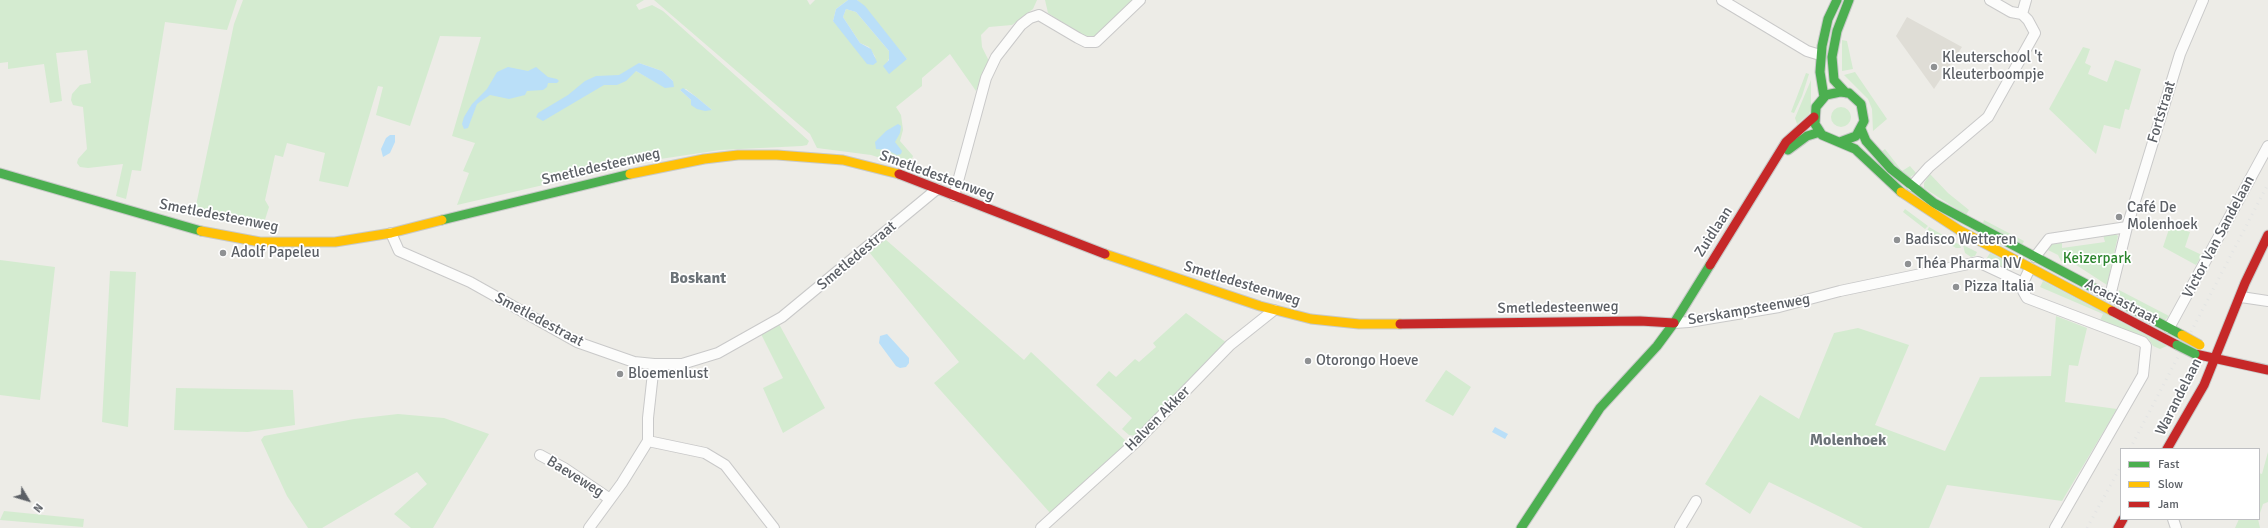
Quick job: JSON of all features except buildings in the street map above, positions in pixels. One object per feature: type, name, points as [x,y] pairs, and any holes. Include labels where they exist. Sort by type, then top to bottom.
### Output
[{"type":"street","points":[[954,196],[986,78],[996,57],[1021,25],[1030,18],[1039,15],[1086,42],[1096,42],[1140,0]]},
{"type":"street","points":[[1722,0],[1807,51],[1820,55]]},
{"type":"street","points":[[1824,97],[1820,72],[1820,55],[1828,19],[1837,0]]},
{"type":"street","points":[[1846,93],[1834,80],[1832,57],[1837,31],[1849,0]]},
{"type":"street","points":[[1912,186],[1929,167],[1988,117],[2035,33],[2028,20],[2022,14],[2011,12],[1990,0]]},
{"type":"street","points":[[2022,14],[2026,0]]},
{"type":"street","name":"Fortstraat","points":[[2110,296],[2127,227],[2180,54],[2203,0]]},
{"type":"street","points":[[1820,132],[1814,117],[1816,107],[1824,97],[1833,92],[1846,93]]},
{"type":"street","name":"Acaciastraat","points":[[1846,93],[1856,98],[1861,104],[1864,121],[1861,129],[1866,141],[1875,154],[1890,169],[1934,203],[2182,335],[2200,345],[2215,358]]},
{"type":"street","name":"Zuidlaan","points":[[1674,323],[1779,158],[1786,142],[1796,131],[1814,117]]},
{"type":"street","points":[[1840,142],[1856,136],[1861,129]]},
{"type":"street","name":"Acaciastraat","points":[[1820,132],[1828,139],[1840,142],[1855,149],[1879,174],[1914,202],[1988,246],[2104,305],[2195,354],[2215,358]]},
{"type":"street","name":"Zuidlaan","points":[[1779,158],[1802,139],[1820,132]]},
{"type":"street","name":"Victor Van Sandelaan","points":[[2169,328],[2268,146]]},
{"type":"street","name":"Smetledesteenweg","points":[[0,173],[188,228],[260,242],[282,244],[335,242],[391,233],[606,179],[704,160],[738,155],[777,155],[843,160],[894,172],[1115,258],[1274,310],[1326,322],[1359,324],[1640,320],[1674,323]]},
{"type":"street","name":"Smetledestraat","points":[[391,233],[400,251],[470,282],[550,329],[577,342],[634,362],[682,364],[703,359],[732,346],[782,316],[937,189]]},
{"type":"street","points":[[2035,258],[2049,239],[2127,227]]},
{"type":"street","name":"Warandelaan","points":[[2169,448],[2204,385],[2268,235]]},
{"type":"street","points":[[1988,246],[1978,262],[2023,284],[2030,268]]},
{"type":"street","name":"Serskampsteenweg","points":[[1521,528],[1596,414],[1614,390],[1656,346],[1674,323],[1689,322],[1779,307],[1840,291],[1978,262]]},
{"type":"street","name":"Acaciastraat","points":[[2023,284],[2023,291],[2027,298],[2143,342],[2146,346],[2143,375],[2055,528]]},
{"type":"street","points":[[2104,305],[2110,296]]},
{"type":"street","points":[[2241,297],[2268,301]]},
{"type":"street","name":"Halven Akker","points":[[1041,528],[1136,442],[1230,345],[1274,310]]},
{"type":"street","points":[[2215,358],[2268,370]]},
{"type":"street","points":[[588,528],[610,499],[643,451],[648,441],[648,418],[654,364]]},
{"type":"street","points":[[648,441],[704,453],[726,465],[774,528]]},
{"type":"street","name":"Baeveweg","points":[[540,455],[564,468],[610,499]]},
{"type":"street","points":[[1680,528],[1696,501]]},
{"type":"shaded area","name":"Kleuterschool 't Kleuterboompje","points":[[1907,17],[1962,47],[1934,89],[1896,36]]},
{"type":"green space","points":[[0,0],[237,0],[227,30],[165,22],[141,171],[132,170],[126,199],[116,196],[123,164],[88,168],[80,167],[77,163],[78,159],[87,149],[83,107],[73,105],[71,100],[72,94],[80,85],[91,83],[87,50],[56,53],[62,101],[50,103],[44,64],[8,69],[8,62],[0,63]]},
{"type":"green space","points":[[243,0],[644,0],[636,5],[639,10],[652,5],[663,11],[809,141],[807,145],[802,146],[720,150],[647,161],[457,205],[469,173],[463,171],[475,143],[452,136],[481,37],[440,36],[410,126],[376,115],[383,87],[378,86],[348,187],[319,181],[325,153],[287,143],[283,157],[275,155],[265,200],[269,207],[262,229],[199,217],[195,214],[195,210],[234,24]],"holes":[[[639,63],[662,71],[673,81],[665,87],[636,71]],[[686,89],[695,96],[712,110],[708,110],[691,100],[680,90]]]},
{"type":"green space","points":[[654,0],[807,0],[810,5],[815,0],[848,0],[836,9],[833,21],[876,58],[869,47],[860,43],[843,17],[846,9],[856,12],[891,54],[887,63],[907,59],[857,0],[1037,0],[1033,9],[1012,25],[989,27],[981,35],[982,47],[989,61],[976,91],[950,54],[922,78],[922,86],[896,107],[901,115],[903,130],[900,141],[913,156],[909,167],[871,155],[817,148],[810,134]]},
{"type":"green space","points":[[1045,0],[1135,0],[1095,36],[1091,37],[1083,36],[1048,13]]},
{"type":"green space","points":[[1842,40],[1847,41],[1853,69],[1842,71]]},
{"type":"green space","points":[[2083,47],[2090,49],[2085,63],[2091,66],[2088,74],[2107,82],[2115,60],[2141,69],[2129,110],[2125,109],[2120,129],[2104,125],[2096,154],[2049,109]]},
{"type":"green space","points":[[1855,72],[1887,119],[1873,131],[1872,109],[1868,99],[1844,75]]},
{"type":"green space","points":[[1806,73],[1809,74],[1802,96],[1794,113],[1791,112]]},
{"type":"green space","points":[[1811,80],[1811,109],[1809,114],[1797,124],[1795,118]]},
{"type":"green space","points":[[1837,107],[1845,107],[1851,113],[1851,121],[1845,127],[1837,127],[1831,121],[1831,113]]},
{"type":"green space","points":[[1885,149],[1902,171],[1910,166],[1916,173],[1909,178],[1881,152]]},
{"type":"green space","points":[[1930,174],[1948,193],[1969,210],[1966,215],[1924,188],[1924,183]]},
{"type":"green space","points":[[1905,209],[1928,226],[1925,229],[1903,212]]},
{"type":"green space","points":[[1984,220],[2024,241],[2022,245],[1983,223]]},
{"type":"green space","points":[[2170,226],[2190,232],[2185,247],[2202,255],[2196,265],[2163,247]]},
{"type":"green space","points":[[1929,227],[1960,245],[1961,248],[1956,248],[1927,231]]},
{"type":"green space","name":"Keizerpark","points":[[2115,233],[2118,236],[2107,285],[2070,261],[2061,261],[2058,255],[2048,250],[2052,244],[2062,243],[2062,248],[2105,242],[2103,235]]},
{"type":"green space","points":[[885,239],[1024,360],[1031,352],[1125,440],[1123,449],[1051,514],[934,383],[959,362],[869,252]]},
{"type":"green space","points":[[1963,245],[1977,252],[1975,256],[1971,257],[1965,253]]},
{"type":"green space","points":[[1990,253],[2013,265],[2008,273],[1985,261]]},
{"type":"green space","points":[[0,260],[55,267],[40,400],[0,395]]},
{"type":"green space","points":[[110,271],[136,272],[128,427],[102,422]]},
{"type":"green space","points":[[2043,281],[2167,346],[2160,349],[2153,346],[2148,338],[2144,336],[2099,323],[2103,314],[2040,287]]},
{"type":"green space","points":[[2119,290],[2169,316],[2165,320],[2119,296]]},
{"type":"green space","points":[[1186,313],[1227,343],[1137,436],[1129,435],[1122,429],[1132,418],[1096,385],[1109,371],[1116,377],[1135,359],[1139,362],[1156,347],[1153,343]]},
{"type":"green space","points":[[2056,316],[2087,328],[2078,366],[2069,365],[2065,402],[2117,409],[2062,501],[1947,485],[1929,528],[1863,528],[1769,482],[1750,514],[1705,484],[1760,395],[1799,419],[1834,333],[1858,328],[1909,345],[1875,425],[1945,451],[1980,377],[2051,376]]},
{"type":"green space","points":[[779,324],[825,408],[783,433],[763,388],[783,378],[761,334]]},
{"type":"green space","points":[[1446,370],[1471,387],[1453,416],[1425,401]]},
{"type":"green space","points":[[176,388],[293,390],[295,425],[248,432],[174,430]]},
{"type":"green space","points":[[398,414],[444,418],[489,434],[433,528],[411,528],[394,514],[427,484],[417,472],[322,528],[308,528],[287,496],[261,440],[264,436],[354,419]]},
{"type":"green space","points":[[2268,452],[2268,502],[2263,504],[2260,513],[2260,473],[2262,474]]},
{"type":"green space","points":[[4,511],[84,519],[83,527],[0,520]]},
{"type":"green space","points":[[2239,520],[2258,520],[2260,528],[2235,528]]},
{"type":"water","points":[[848,0],[857,0],[865,6],[907,59],[889,74],[883,66],[889,60],[889,51],[856,12],[846,9],[843,17],[860,43],[871,49],[877,62],[873,65],[867,64],[833,21],[836,9]]},
{"type":"water","points":[[639,63],[662,71],[673,81],[674,87],[665,88],[636,71],[626,81],[617,85],[604,85],[543,121],[536,117],[538,113],[568,95],[585,81],[596,76],[619,75]]},
{"type":"water","points":[[508,67],[528,71],[536,67],[548,77],[559,81],[557,83],[548,83],[547,87],[543,90],[527,91],[525,95],[509,99],[490,95],[477,104],[468,128],[464,129],[462,124],[464,117],[472,104],[487,89],[497,72]]},
{"type":"water","points":[[683,88],[712,110],[705,111],[697,109],[691,105],[691,100],[680,90]]},
{"type":"water","points":[[898,124],[901,126],[900,133],[895,142],[902,151],[901,154],[897,155],[887,150],[876,149],[875,142],[886,131]]},
{"type":"water","points":[[390,135],[395,135],[395,142],[390,153],[383,157],[381,149],[386,138]]},
{"type":"water","points":[[887,334],[909,358],[909,363],[906,367],[900,368],[896,366],[879,343],[880,336]]},
{"type":"water","points":[[1495,427],[1508,434],[1505,439],[1492,432]]},
{"type":"railway","points":[[2131,448],[2268,184]]},
{"type":"railway","points":[[2087,528],[2120,468]]},
{"type":"traffic: fast","points":[[1824,97],[1820,72],[1822,46],[1828,19],[1837,0]]},
{"type":"traffic: fast","points":[[1846,93],[1834,80],[1832,57],[1837,31],[1849,0]]},
{"type":"traffic: fast","points":[[1840,142],[1856,136],[1864,121],[1861,104],[1849,93],[1840,92],[1826,95],[1816,107],[1815,124],[1822,135],[1855,149],[1901,192]]},
{"type":"traffic: fast","points":[[1861,129],[1866,141],[1891,169],[1934,203],[2182,335]]},
{"type":"traffic: fast","points":[[1788,150],[1807,136],[1820,132]]},
{"type":"traffic: fast","points":[[0,173],[201,231]]},
{"type":"traffic: fast","points":[[442,220],[630,174]]},
{"type":"traffic: fast","points":[[1521,528],[1600,408],[1657,346],[1674,323],[1710,265]]},
{"type":"traffic: fast","points":[[2177,345],[2195,354]]},
{"type":"traffic: slow","points":[[630,174],[704,159],[738,155],[777,155],[843,160],[899,174]]},
{"type":"traffic: slow","points":[[1901,192],[1959,230],[2112,311]]},
{"type":"traffic: slow","points":[[201,231],[260,242],[335,242],[391,233],[442,220]]},
{"type":"traffic: slow","points":[[1105,254],[1260,306],[1311,319],[1359,324],[1400,324]]},
{"type":"traffic: slow","points":[[2182,335],[2200,345]]},
{"type":"traffic: jam","points":[[1710,265],[1786,142],[1814,117]]},
{"type":"traffic: jam","points":[[899,174],[1105,254]]},
{"type":"traffic: jam","points":[[2168,448],[2204,385],[2245,283],[2268,235]]},
{"type":"traffic: jam","points":[[2112,311],[2177,345]]},
{"type":"traffic: jam","points":[[1400,324],[1640,321],[1674,323]]},
{"type":"traffic: jam","points":[[2195,354],[2268,370]]},
{"type":"traffic: jam","points":[[2118,528],[2122,520]]},
{"type":"place","name":"Kleuterschool 't Kleuterboompje","points":[[1934,67]]},
{"type":"place","name":"Café De Molenhoek","points":[[2119,217]]},
{"type":"place","name":"Badisco Wetteren","points":[[1897,240]]},
{"type":"place","name":"Adolf Papeleu","points":[[223,253]]},
{"type":"place","name":"Théa Pharma NV","points":[[1908,264]]},
{"type":"place","name":"Pizza Italia","points":[[1956,287]]},
{"type":"place","name":"Otorongo Hoeve","points":[[1308,361]]},
{"type":"place","name":"Bloemenlust","points":[[620,374]]},
{"type":"district","name":"Boskant","points":[[698,279]]},
{"type":"district","name":"Molenhoek","points":[[1848,441]]}]
